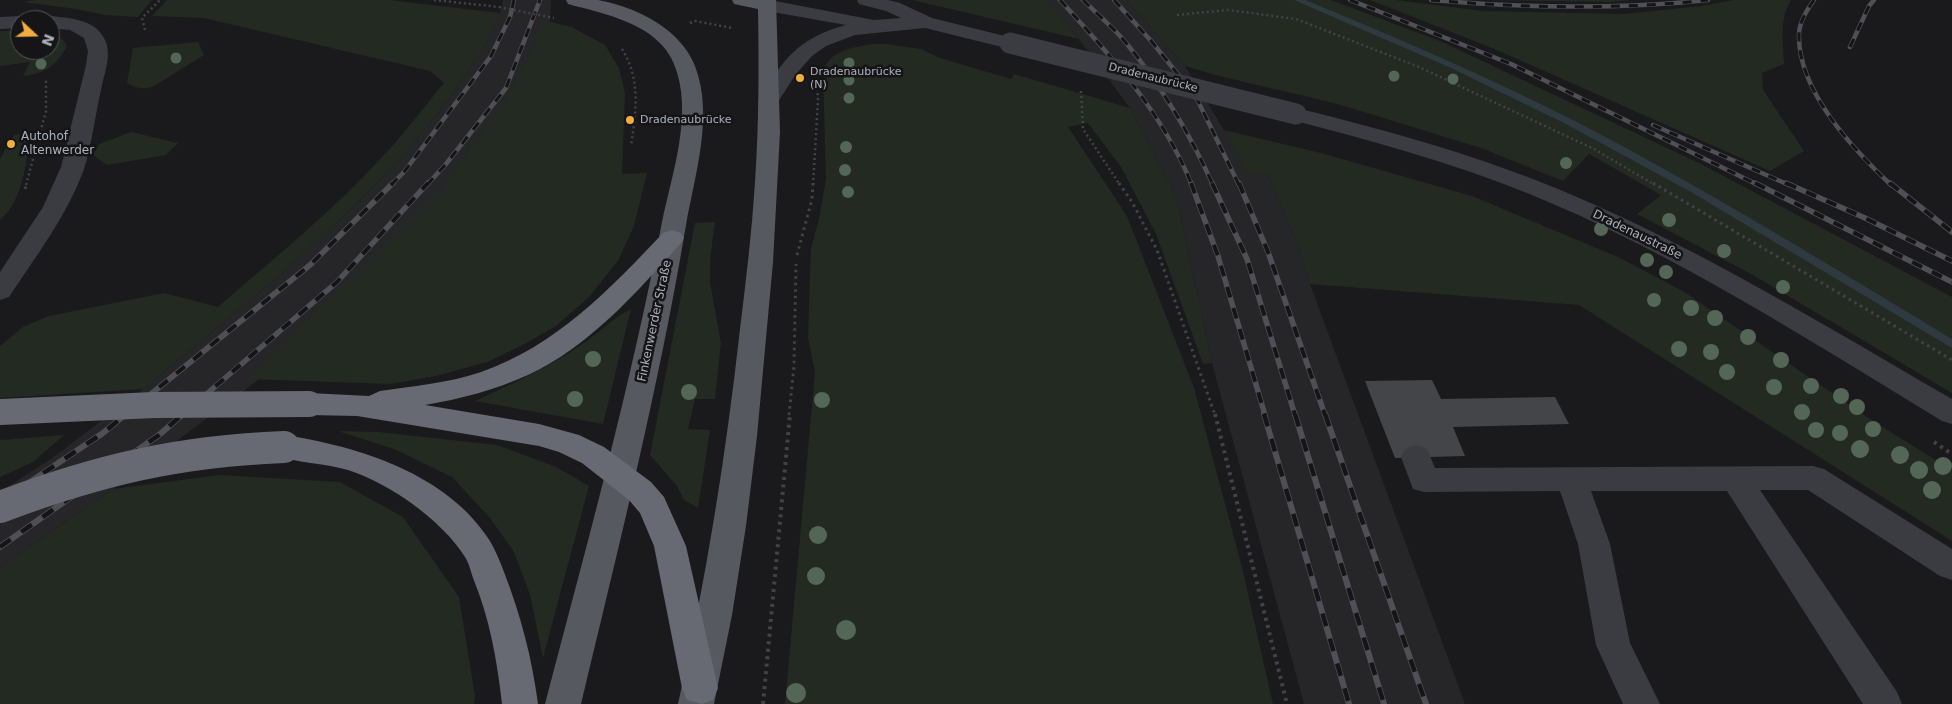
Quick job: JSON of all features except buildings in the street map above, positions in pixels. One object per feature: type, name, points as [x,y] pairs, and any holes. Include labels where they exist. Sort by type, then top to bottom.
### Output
[{"type":"highway","points":[[357,406],[458,388],[492,378],[542,356],[605,309],[672,238]]},
{"type":"highway","points":[[0,412],[220,403],[357,406],[538,435],[568,443],[594,455],[620,474],[640,490],[653,506],[670,546],[698,696]]},
{"type":"highway","points":[[0,507],[95,473],[154,458],[229,448],[284,448],[324,452],[369,466],[415,491],[450,517],[478,549],[499,599],[514,654],[520,704]]},
{"type":"main road","name":"Finkenwerder Straße","points":[[563,704],[639,400],[672,238],[687,150],[692,102],[683,60],[675,48],[662,35],[626,15],[574,0]]},
{"type":"main road","points":[[698,696],[728,539],[741,454],[765,210],[769,101],[767,2],[741,0]]},
{"type":"street","points":[[866,0],[893,7],[925,22]]},
{"type":"street","points":[[767,2],[877,25]]},
{"type":"street","points":[[769,101],[792,65],[814,44],[848,30],[877,25],[925,22]]},
{"type":"street","name":"Dradenaubrücke","points":[[925,22],[1296,114]]},
{"type":"street","points":[[0,291],[50,216],[70,177],[79,142],[97,58],[95,38],[78,26],[60,23]]},
{"type":"street","name":"Dradenaustraße","points":[[1296,114],[1454,159],[1570,202],[1672,251],[1743,290],[1952,413]]},
{"type":"street","points":[[1416,457],[1424,480],[1814,478],[1952,566]]},
{"type":"street","points":[[1735,478],[1884,704]]},
{"type":"street","points":[[1571,479],[1594,544],[1613,645],[1642,704]]},
{"type":"path","points":[[146,30],[142,18],[160,0]]},
{"type":"path","points":[[434,0],[531,12],[554,18]]},
{"type":"path","points":[[1177,15],[1228,10],[1296,19],[1419,67],[1594,149],[1752,240],[1952,360]]},
{"type":"path","points":[[685,26],[695,22],[732,28]]},
{"type":"path","points":[[622,49],[631,67],[636,87],[635,117],[631,146]]},
{"type":"path","points":[[763,704],[794,366],[797,254],[813,191],[818,100],[816,77]]},
{"type":"path","points":[[23,195],[46,111],[46,79]]},
{"type":"path","points":[[1080,91],[1083,129],[1132,202],[1157,250],[1215,414],[1287,704]]},
{"type":"shaded area","points":[[35,0],[152,0],[138,17],[105,15],[23,2]]},
{"type":"shaded area","points":[[167,0],[389,0],[500,13],[480,54],[436,116],[398,161],[352,208],[279,276],[143,389],[0,398],[0,346],[23,327],[49,316],[164,293],[218,307],[344,196],[399,138],[444,83],[430,71],[204,18],[152,16]]},
{"type":"shaded area","points":[[503,0],[551,0],[550,23],[526,86],[449,193],[286,359],[113,489],[0,567],[0,492],[55,456],[143,389],[279,276],[352,208],[398,161],[436,116],[480,54],[500,13]]},
{"type":"shaded area","points":[[912,0],[1046,0],[1061,15],[1079,39]]},
{"type":"shaded area","points":[[1046,0],[1126,0],[1185,66],[1224,130],[1246,171],[1268,175],[1299,247],[1310,284],[1465,704],[1304,704],[1212,363],[1176,196],[1130,108],[1061,15]]},
{"type":"shaded area","points":[[1126,0],[1331,0],[1440,41],[1701,164],[1952,297],[1952,393],[1751,274],[1637,214],[1661,195],[1589,154],[1563,181],[1481,148],[1338,104],[1215,75],[1185,66]]},
{"type":"shaded area","points":[[1370,0],[1396,0],[1483,11],[1624,14],[1702,6],[1733,0],[1791,0],[1783,23],[1784,64],[1762,73],[1763,90],[1804,151],[1770,171],[1497,50]]},
{"type":"shaded area","points":[[1479,0],[1632,0],[1610,2]]},
{"type":"shaded area","points":[[543,20],[572,27],[605,45],[619,68],[625,93],[622,174],[647,173],[634,226],[618,261],[589,297],[556,326],[521,346],[487,362],[436,376],[391,384],[247,379],[437,196],[505,102],[528,60]]},
{"type":"shaded area","points":[[0,31],[10,31],[10,60],[58,60],[44,71],[23,76],[30,62],[0,66]]},
{"type":"shaded area","points":[[60,39],[67,46],[60,57]]},
{"type":"shaded area","points":[[198,42],[204,55],[154,86],[140,88],[127,83],[133,48]]},
{"type":"shaded area","points":[[872,44],[921,49],[940,58],[1011,79],[1014,74],[1130,108],[1176,196],[1212,363],[1203,364],[1156,234],[1121,167],[1088,123],[1068,127],[1127,216],[1194,388],[1242,567],[1273,704],[785,704],[815,372],[808,338],[811,248],[819,219],[826,179],[823,73],[830,59],[835,55],[842,51]]},
{"type":"shaded area","points":[[1224,130],[1321,153],[1472,196],[1618,257],[1683,291],[1873,421],[1952,470],[1952,541],[1579,305],[1310,284],[1299,247],[1268,175],[1246,172]]},
{"type":"shaded area","points":[[131,132],[178,143],[166,155],[107,165],[93,155],[99,144]]},
{"type":"shaded area","points":[[31,133],[23,180],[14,202],[0,220],[0,159],[14,135]]},
{"type":"shaded area","points":[[715,222],[710,260],[710,282],[721,343],[715,399],[695,399],[688,429],[710,430],[698,508],[684,500],[677,486],[650,455],[695,223]]},
{"type":"shaded area","points":[[631,309],[603,424],[475,401],[556,361]]},
{"type":"shaded area","points":[[338,431],[379,432],[497,445],[556,467],[589,486],[543,658],[530,595],[514,552],[490,518],[452,477],[394,449]]},
{"type":"shaded area","points":[[64,435],[33,462],[0,477],[0,440]]},
{"type":"shaded area","points":[[219,475],[340,482],[403,517],[459,597],[475,696],[474,704],[0,704],[0,567],[113,489]]},
{"type":"waterway","points":[[1298,0],[1454,66],[1569,122],[1738,215],[1952,344]]},
{"type":"railway","points":[[393,183],[404,172],[491,56],[510,17],[514,0]]},
{"type":"railway","points":[[427,185],[506,88],[540,0]]},
{"type":"railway","points":[[1060,0],[1117,64],[1151,109],[1180,158],[1192,185]]},
{"type":"railway","points":[[1083,0],[1122,38],[1164,94],[1185,129],[1213,185]]},
{"type":"railway","points":[[1114,0],[1152,42],[1196,97],[1239,185]]},
{"type":"railway","points":[[1350,0],[1511,64],[1758,185]]},
{"type":"railway","points":[[1431,0],[1500,5],[1570,7],[1604,7],[1708,0]]},
{"type":"railway","points":[[1814,0],[1804,16],[1799,30],[1801,56],[1808,77],[1830,118],[1860,154],[1891,185]]},
{"type":"railway","points":[[1850,47],[1869,6],[1874,0]]},
{"type":"railway","points":[[1653,125],[1789,185]]},
{"type":"railway","points":[[125,415],[310,265],[393,183]]},
{"type":"railway","points":[[182,415],[337,282],[428,183]]},
{"type":"railway","points":[[1191,183],[1218,256],[1265,415]]},
{"type":"railway","points":[[1212,183],[1247,259],[1295,415]]},
{"type":"railway","points":[[1239,183],[1268,252],[1325,415]]},
{"type":"railway","points":[[1755,183],[1952,282]]},
{"type":"railway","points":[[1786,183],[1865,218],[1952,261]]},
{"type":"railway","points":[[1890,183],[1952,232]]},
{"type":"railway","points":[[0,502],[103,433],[126,414]]},
{"type":"railway","points":[[0,547],[159,435],[183,414]]},
{"type":"railway","points":[[1264,414],[1349,704]]},
{"type":"railway","points":[[1295,414],[1384,704]]},
{"type":"railway","points":[[1325,414],[1426,704]]},
{"type":"place","name":"Dradenaubrücke (N)","points":[[800,78]]},
{"type":"place","name":"Dradenaubrücke","points":[[630,120]]},
{"type":"place","name":"Autohof Altenwerder","points":[[11,144]]}]
